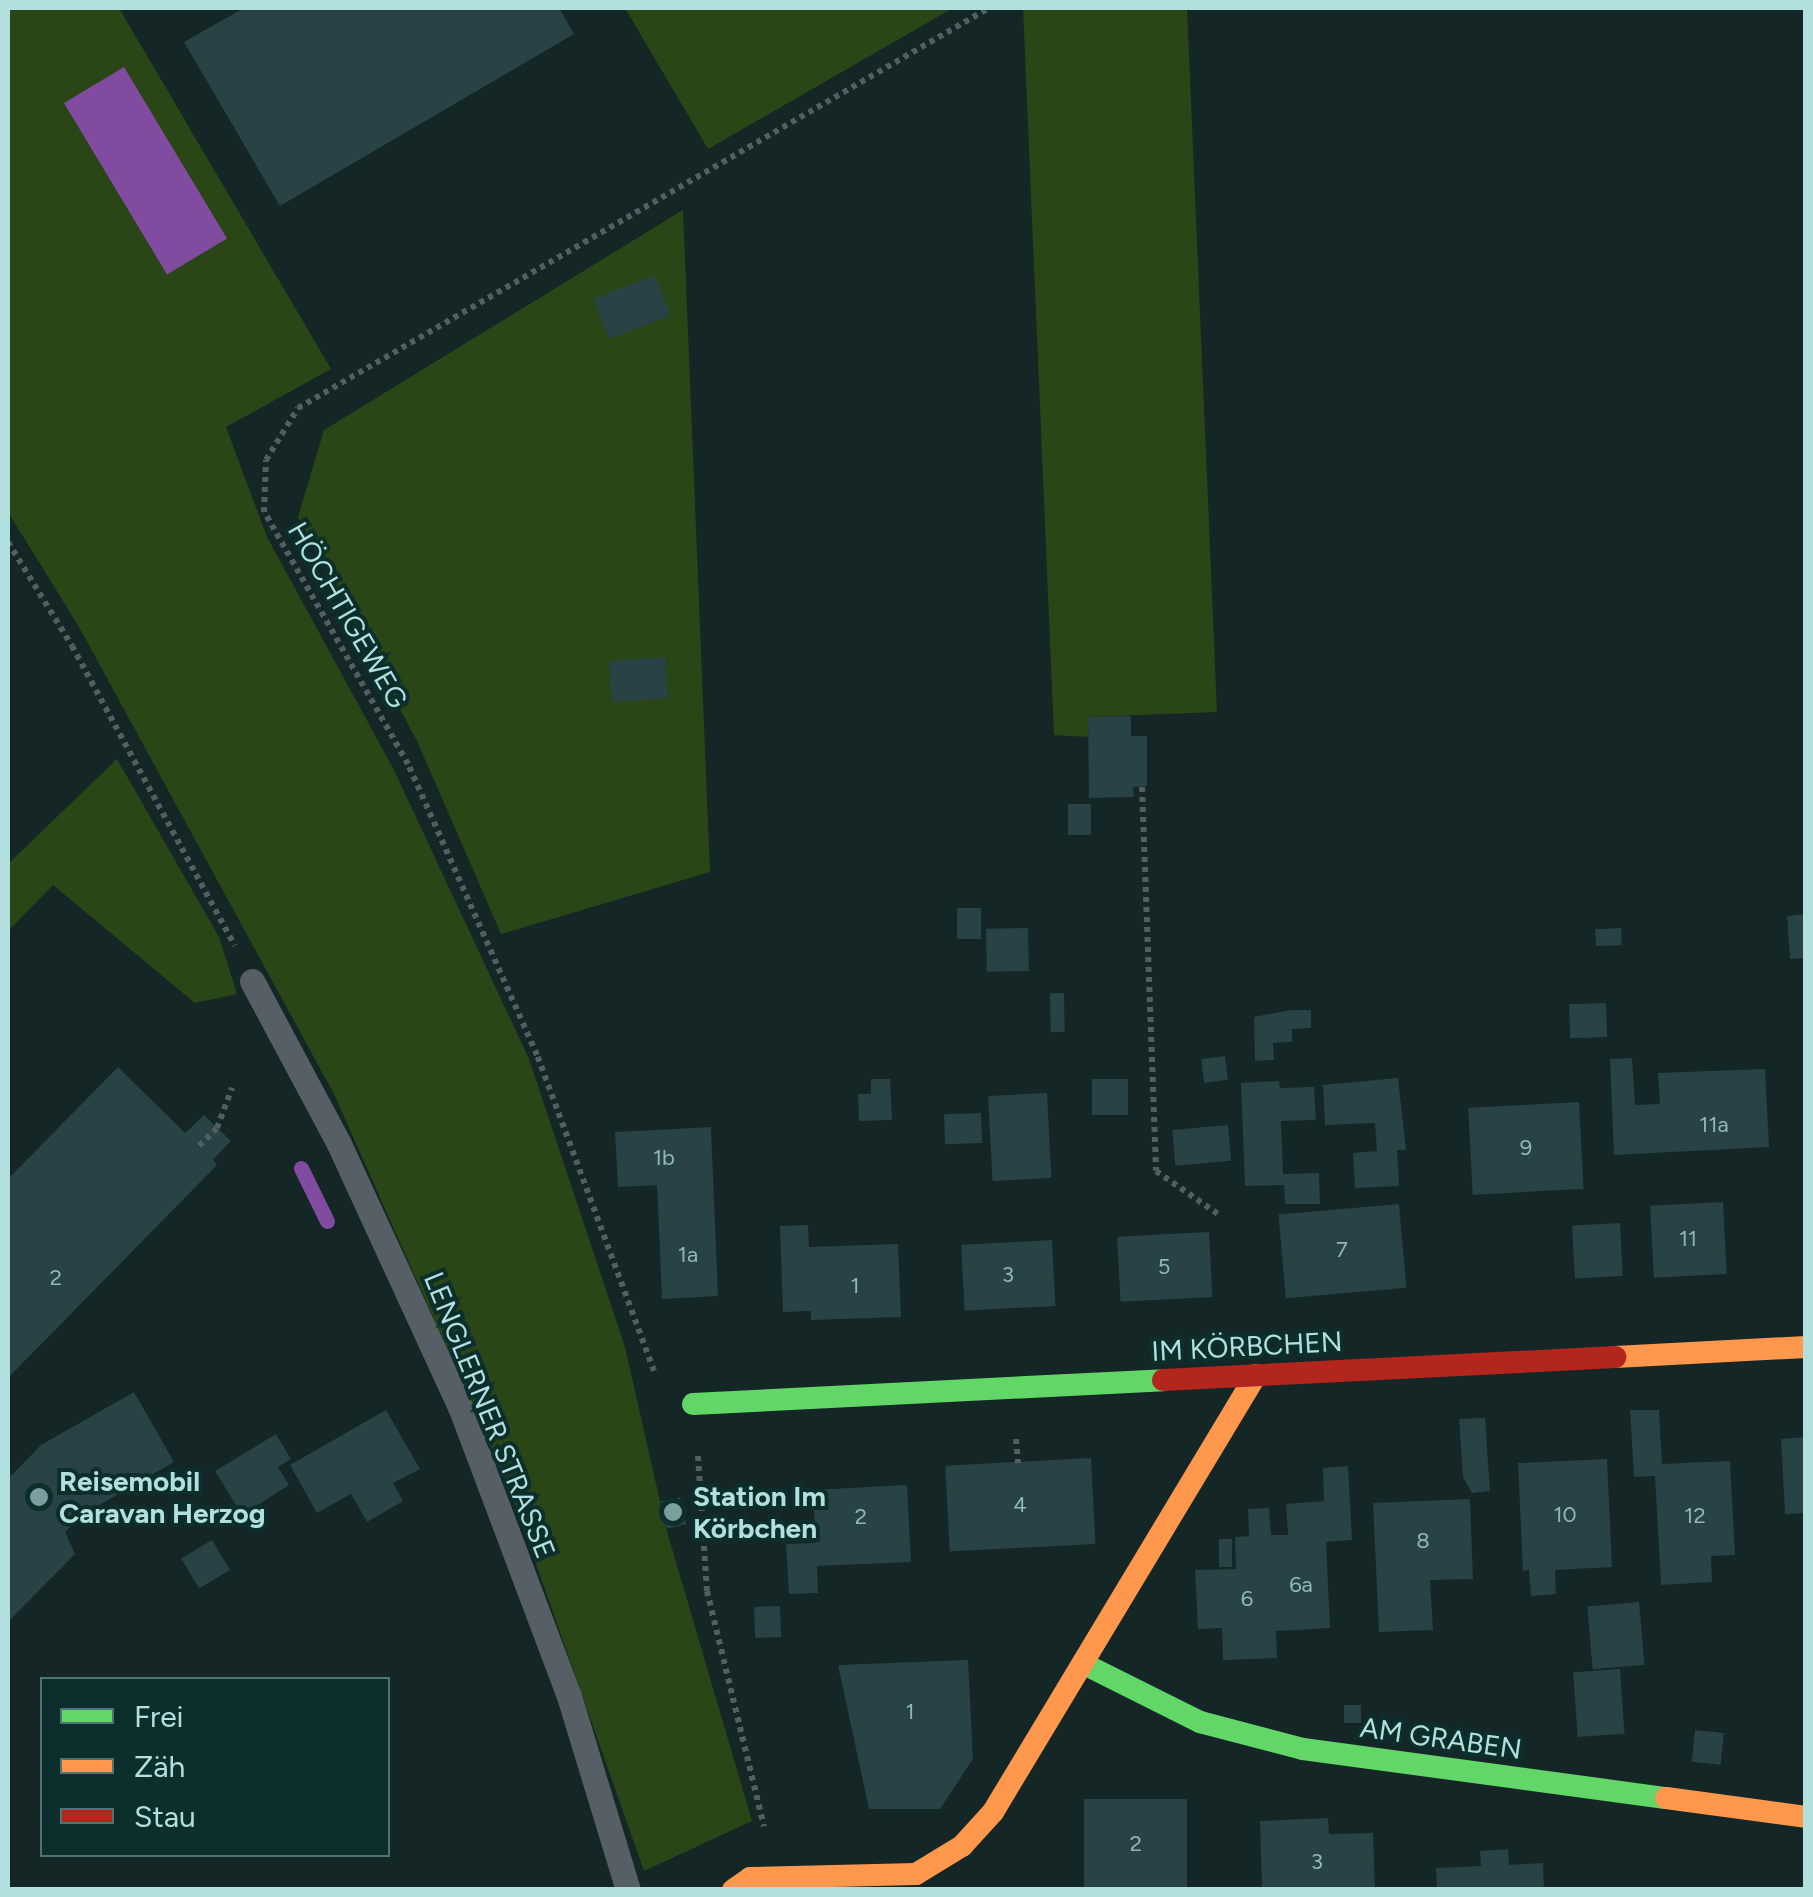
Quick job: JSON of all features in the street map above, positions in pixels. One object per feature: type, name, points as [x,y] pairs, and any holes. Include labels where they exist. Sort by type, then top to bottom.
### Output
[{"type":"street","name":"IM KÖRBCHEN","points":[[692,1404],[1806,1347]]},
{"type":"street","points":[[733,1890],[750,1878],[916,1874],[942,1863],[993,1812],[1256,1375]]},
{"type":"street","name":"AM GRABEN","points":[[1084,1664],[1200,1722],[1303,1748],[1806,1817]]},
{"type":"lane","name":"LENGLERNER STRASSE","points":[[252,982],[340,1144],[460,1408],[569,1696],[628,1890]]},
{"type":"path","name":"HÖCHTIGEWEG","points":[[692,1404],[652,1369],[537,1055],[408,764],[264,512],[266,460],[298,408],[989,8]]},
{"type":"path","points":[[8,542],[174,828],[252,982]]},
{"type":"path","points":[[1142,787],[1156,1171],[1218,1214]]},
{"type":"path","points":[[199,1146],[217,1128],[232,1088]]},
{"type":"path","points":[[692,1404],[707,1591],[777,1876]]},
{"type":"green space","points":[[8,8],[119,8],[331,369],[226,427],[267,537],[394,770],[529,1059],[625,1347],[666,1528],[752,1821],[644,1871],[510,1490],[334,1094],[79,627],[8,512]]},
{"type":"green space","points":[[625,8],[953,8],[708,149]]},
{"type":"green space","points":[[1023,8],[1187,8],[1217,712],[1088,717],[1088,737],[1054,735]]},
{"type":"green space","points":[[683,210],[710,872],[501,934],[418,743],[298,517],[324,430]]},
{"type":"green space","points":[[117,759],[219,937],[237,994],[195,1003],[53,885],[8,931],[8,864]]},
{"type":"shaded area","points":[[124,67],[227,238],[167,274],[64,103]]},
{"type":"building","points":[[244,8],[559,8],[574,34],[280,206],[184,42]]},
{"type":"building","points":[[655,275],[670,315],[609,339],[593,299]]},
{"type":"building","points":[[665,657],[668,698],[612,702],[609,661]]},
{"type":"building","points":[[1131,716],[1131,736],[1147,736],[1147,786],[1133,787],[1134,797],[1089,798],[1088,717]]},
{"type":"building","points":[[1068,804],[1091,804],[1091,835],[1068,835]]},
{"type":"building","points":[[957,908],[981,908],[981,939],[957,939]]},
{"type":"building","points":[[1806,914],[1806,958],[1790,959],[1787,916]]},
{"type":"building","points":[[1028,928],[1029,971],[987,972],[986,929]]},
{"type":"building","points":[[1621,928],[1622,945],[1596,946],[1595,929]]},
{"type":"building","points":[[1050,993],[1064,993],[1065,1032],[1051,1032]]},
{"type":"building","points":[[1606,1003],[1607,1037],[1570,1038],[1569,1004]]},
{"type":"building","points":[[1311,1010],[1311,1028],[1292,1029],[1292,1042],[1273,1043],[1274,1060],[1255,1061],[1254,1017]]},
{"type":"building","points":[[1225,1056],[1228,1080],[1204,1083],[1201,1059]]},
{"type":"building","points":[[1632,1058],[1635,1105],[1660,1104],[1658,1073],[1765,1069],[1769,1147],[1614,1155],[1610,1059]]},
{"type":"building","points":[[118,1067],[185,1133],[204,1115],[231,1141],[213,1160],[217,1165],[8,1378],[8,1179]]},
{"type":"building","points":[[1398,1078],[1406,1150],[1397,1150],[1399,1186],[1355,1188],[1353,1153],[1377,1151],[1375,1123],[1325,1125],[1323,1085]]},
{"type":"building","points":[[871,1079],[890,1079],[892,1120],[859,1121],[858,1094],[871,1094]]},
{"type":"building","points":[[1092,1079],[1128,1079],[1128,1115],[1092,1115]]},
{"type":"building","points":[[1279,1081],[1280,1088],[1314,1087],[1316,1120],[1281,1121],[1283,1174],[1319,1173],[1320,1204],[1285,1204],[1284,1185],[1245,1186],[1241,1083]]},
{"type":"building","points":[[1047,1093],[1051,1178],[993,1181],[988,1096]]},
{"type":"building","points":[[1579,1102],[1584,1189],[1473,1195],[1468,1108]]},
{"type":"building","points":[[981,1113],[982,1143],[945,1144],[944,1114]]},
{"type":"building","points":[[1228,1125],[1231,1161],[1175,1166],[1172,1130]]},
{"type":"building","points":[[711,1127],[718,1296],[662,1299],[657,1185],[618,1187],[615,1132]]},
{"type":"building","points":[[1723,1202],[1727,1274],[1654,1278],[1650,1206]]},
{"type":"building","points":[[1399,1204],[1406,1288],[1286,1298],[1278,1215]]},
{"type":"building","points":[[1620,1223],[1623,1276],[1575,1278],[1572,1226]]},
{"type":"building","points":[[808,1225],[809,1247],[898,1244],[901,1317],[811,1320],[811,1311],[783,1312],[780,1226]]},
{"type":"building","points":[[1209,1232],[1212,1297],[1121,1302],[1117,1237]]},
{"type":"building","points":[[1052,1240],[1055,1306],[965,1311],[961,1245]]},
{"type":"building","points":[[134,1392],[174,1462],[82,1515],[65,1532],[75,1554],[8,1622],[8,1479],[41,1445]]},
{"type":"building","points":[[386,1410],[420,1469],[393,1483],[403,1501],[367,1522],[351,1494],[317,1513],[290,1465]]},
{"type":"building","points":[[1630,1410],[1659,1410],[1662,1464],[1730,1461],[1735,1555],[1711,1556],[1712,1582],[1661,1585],[1655,1476],[1634,1477]]},
{"type":"building","points":[[1485,1418],[1490,1491],[1472,1493],[1463,1477],[1459,1419]]},
{"type":"building","points":[[276,1434],[291,1459],[278,1467],[289,1485],[242,1515],[215,1471]]},
{"type":"building","points":[[1806,1437],[1806,1513],[1785,1514],[1781,1439]]},
{"type":"building","points":[[1091,1458],[1096,1544],[950,1552],[945,1466]]},
{"type":"building","points":[[1607,1459],[1612,1567],[1555,1570],[1556,1594],[1531,1596],[1529,1570],[1523,1571],[1518,1463]]},
{"type":"building","points":[[1348,1466],[1352,1540],[1326,1542],[1330,1628],[1276,1631],[1277,1658],[1223,1660],[1222,1628],[1198,1629],[1195,1570],[1236,1569],[1235,1537],[1249,1536],[1248,1509],[1269,1508],[1271,1535],[1288,1535],[1286,1504],[1324,1501],[1323,1468]]},
{"type":"building","points":[[907,1485],[911,1562],[817,1566],[818,1593],[789,1594],[786,1544],[816,1543],[813,1490]]},
{"type":"building","name":"Station Im Körbchen","points":[[680,1497],[686,1524],[667,1529],[661,1501]]},
{"type":"building","points":[[1470,1499],[1473,1579],[1430,1580],[1433,1630],[1379,1632],[1373,1503]]},
{"type":"building","points":[[1219,1539],[1232,1539],[1232,1567],[1219,1567]]},
{"type":"building","points":[[212,1540],[230,1570],[199,1589],[181,1559]]},
{"type":"building","points":[[1639,1602],[1644,1665],[1593,1669],[1587,1607]]},
{"type":"building","points":[[780,1606],[781,1637],[755,1638],[754,1607]]},
{"type":"building","points":[[968,1660],[973,1759],[940,1809],[869,1809],[838,1665]]},
{"type":"building","points":[[1620,1669],[1625,1734],[1578,1737],[1573,1672]]},
{"type":"building","points":[[1344,1705],[1361,1705],[1361,1723],[1344,1723]]},
{"type":"building","points":[[1695,1730],[1724,1733],[1720,1765],[1692,1762]]},
{"type":"building","points":[[1084,1799],[1187,1799],[1187,1890],[1084,1890]]},
{"type":"building","points":[[1328,1818],[1329,1834],[1373,1833],[1375,1890],[1262,1890],[1260,1821]]},
{"type":"building","points":[[1508,1849],[1509,1865],[1543,1863],[1544,1890],[1437,1890],[1436,1868],[1481,1866],[1480,1851]]},
{"type":"waterway","points":[[301,1168],[327,1221]]},
{"type":"traffic: fast","points":[[693,1404],[1163,1380]]},
{"type":"traffic: fast","points":[[1084,1664],[1200,1722],[1303,1749],[1666,1798]]},
{"type":"traffic: slow","points":[[1615,1357],[1806,1347]]},
{"type":"traffic: slow","points":[[733,1890],[750,1878],[916,1874],[962,1846],[993,1812],[1256,1375]]},
{"type":"traffic: slow","points":[[1666,1798],[1806,1817]]},
{"type":"traffic: jam","points":[[1163,1380],[1615,1357]]},
{"type":"place","name":"Reisemobil Caravan Herzog","points":[[39,1497]]},
{"type":"place","name":"Station Im Körbchen","points":[[673,1512]]}]
